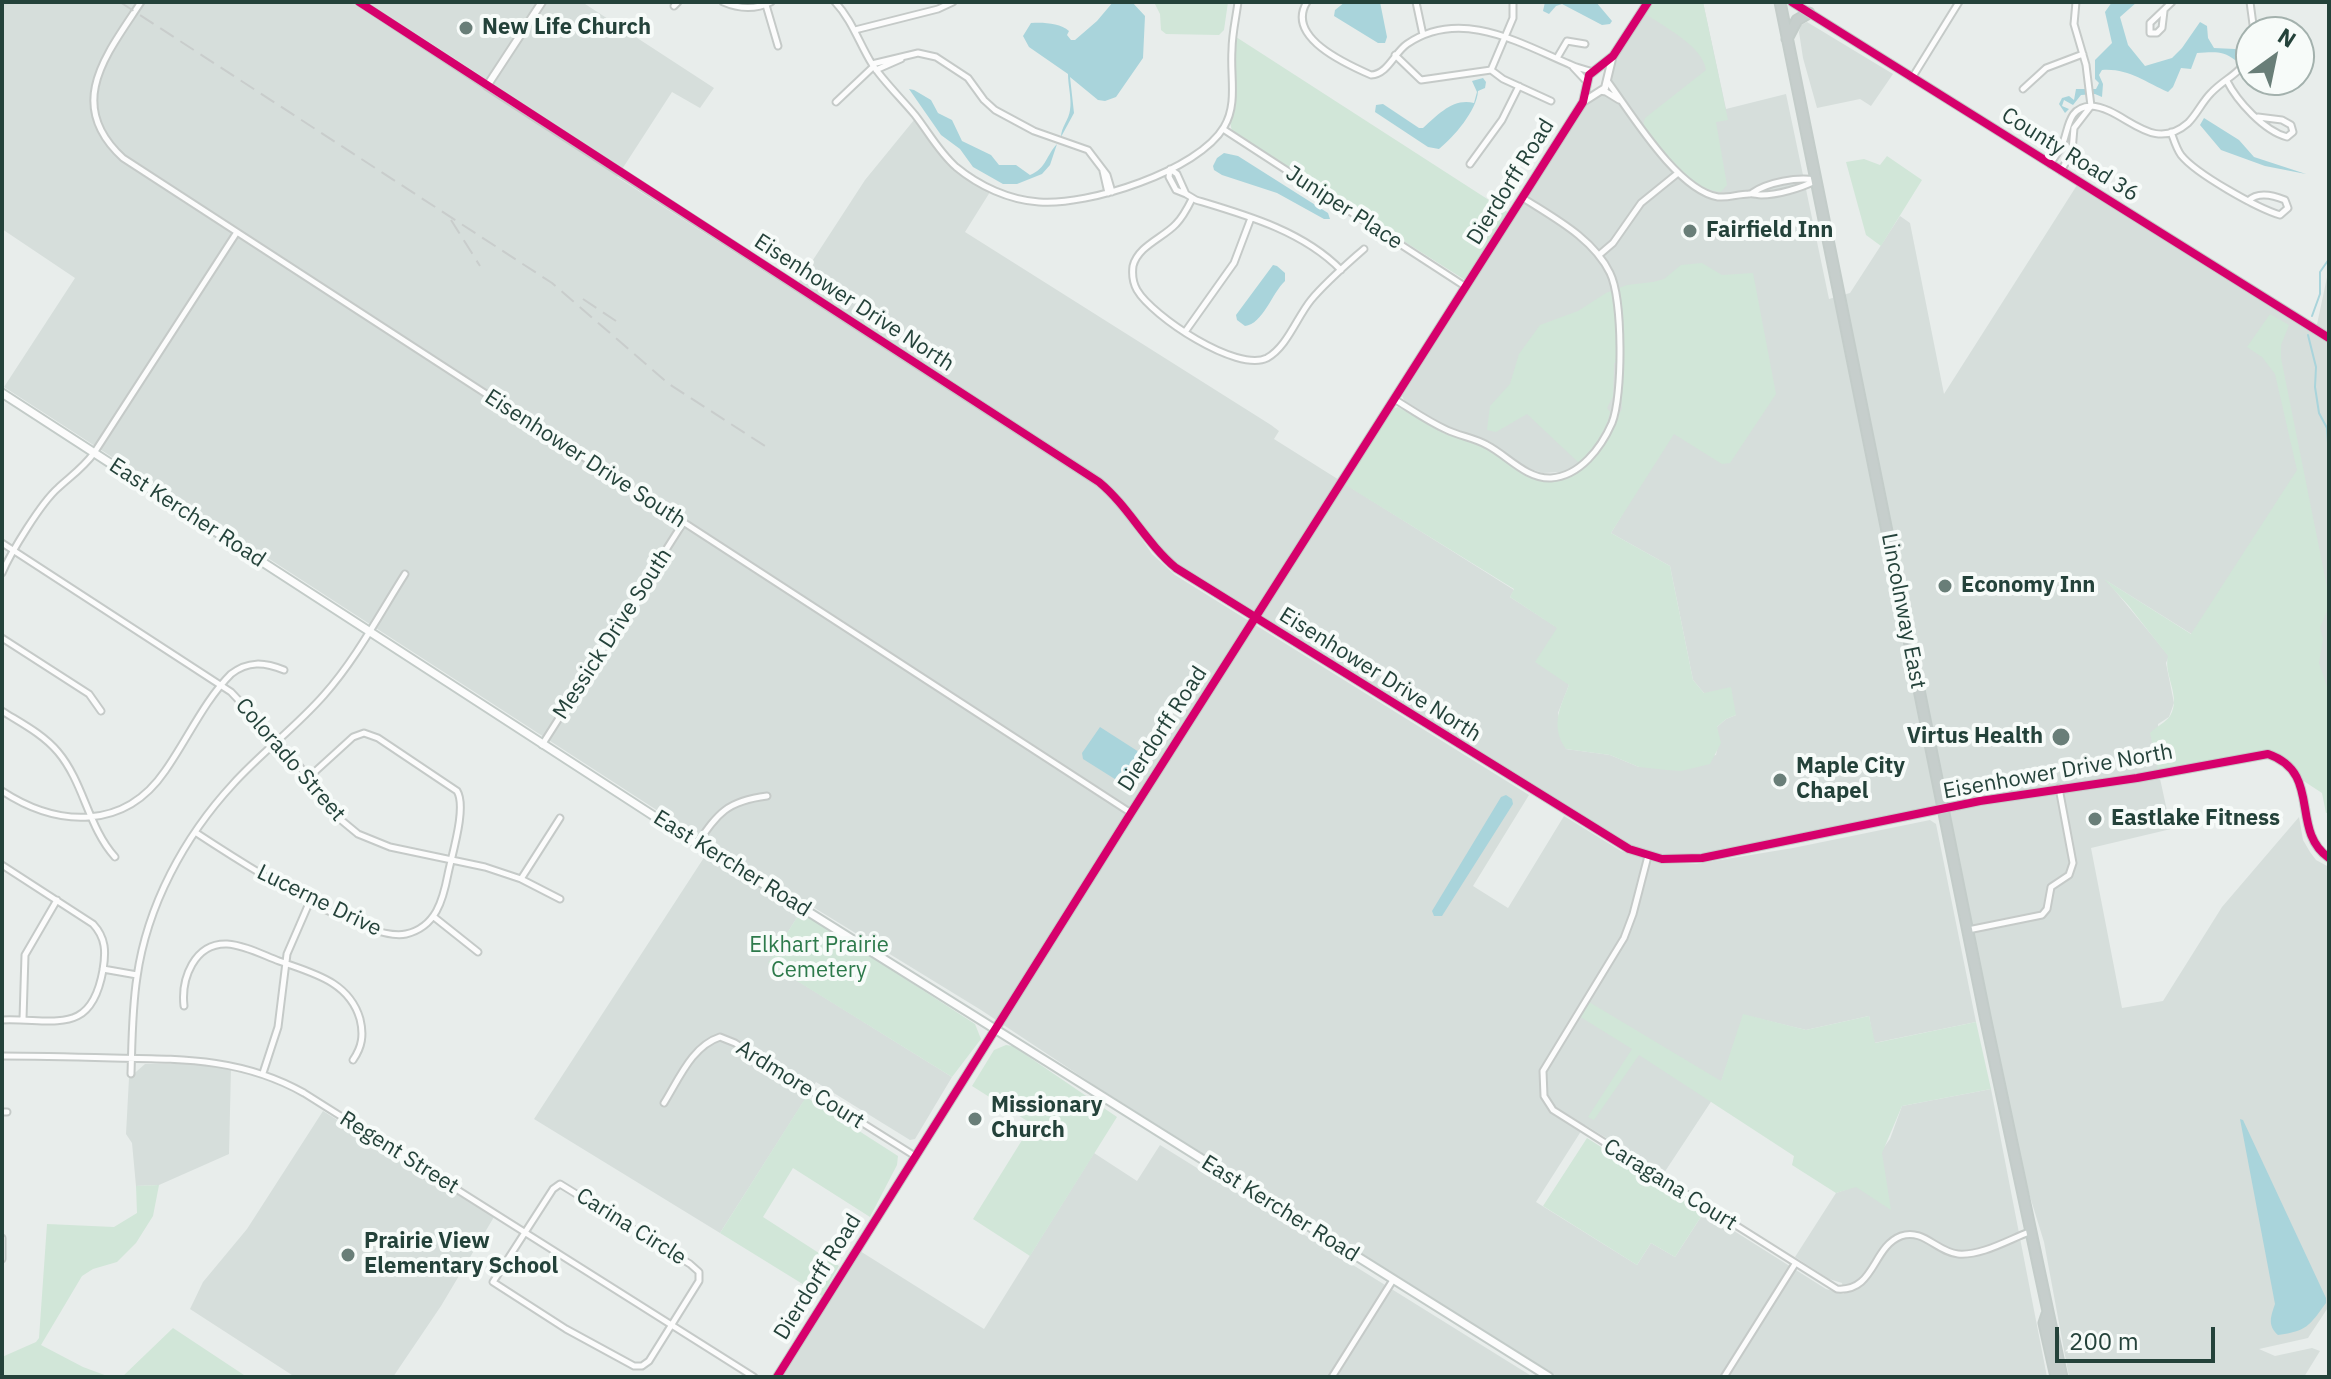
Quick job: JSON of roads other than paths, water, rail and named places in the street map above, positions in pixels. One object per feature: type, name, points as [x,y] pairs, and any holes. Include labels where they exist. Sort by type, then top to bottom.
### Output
[{"type":"highway","name":"Lincolnway East","points":[[1780,2],[1967,931],[2062,1377]]},
{"type":"highway","points":[[1787,39],[1797,20],[1809,13]]},
{"type":"highway","name":"Lincolnway East","points":[[2047,1314],[2044,1323],[2056,1377]]},
{"type":"main road","name":"East Kercher Road","points":[[2,393],[697,844],[1549,1377]]},
{"type":"street","name":"Eisenhower Drive South","points":[[141,2],[99,69],[93,107],[111,147],[135,167],[1131,813]]},
{"type":"street","name":"Eisenhower Drive North","points":[[359,2],[1099,482],[1121,502],[1164,558],[1255,619],[1615,842],[1648,856],[1676,860],[1702,858],[1943,809],[2268,754],[2282,758],[2292,766],[2299,778],[2311,834],[2316,846],[2329,858]]},
{"type":"street","points":[[487,86],[542,2]]},
{"type":"street","points":[[723,2],[744,8],[768,4],[778,46]]},
{"type":"street","points":[[835,2],[855,30],[874,67],[948,158],[984,186],[1006,196],[1041,202],[1110,193],[1141,183],[1205,147],[1223,129],[1232,103],[1232,44],[1238,2]]},
{"type":"street","points":[[855,30],[938,9],[953,2]]},
{"type":"street","points":[[1307,2],[1303,9],[1304,28],[1310,37],[1371,75],[1383,71],[1395,55],[1423,35],[1467,28],[1506,36],[1572,66],[1601,72],[1619,100],[1678,173],[1693,186],[1719,197],[1751,193],[1760,195],[1805,186],[1816,180]]},
{"type":"street","points":[[1416,2],[1423,35]]},
{"type":"street","points":[[1491,70],[1513,18],[1513,2]]},
{"type":"street","name":"Dierdorff Road","points":[[777,1377],[1131,813],[1523,198],[1583,102],[1593,72],[1613,56],[1648,2]]},
{"type":"street","name":"County Road 36","points":[[1792,2],[2328,337]]},
{"type":"street","points":[[1912,78],[1959,2]]},
{"type":"street","points":[[2061,171],[2072,151],[2078,121],[2091,106],[2083,54],[2074,24],[2076,2]]},
{"type":"street","points":[[2164,11],[2162,28],[2157,33],[2150,33],[2150,23],[2172,2]]},
{"type":"street","points":[[1557,58],[1567,41],[1585,44]]},
{"type":"street","points":[[836,102],[874,67],[911,55],[926,54],[968,78],[995,110],[1024,127],[1088,150],[1103,170],[1110,193]]},
{"type":"street","points":[[2023,89],[2046,68],[2083,54]]},
{"type":"street","points":[[1395,55],[1421,80],[1491,70],[1551,101]]},
{"type":"street","name":"Dierdorff Road","points":[[1583,102],[1605,88],[1613,56]]},
{"type":"street","points":[[1572,66],[1591,90],[1606,92],[1619,100]]},
{"type":"street","points":[[2050,164],[2063,143],[2072,116],[2082,107],[2106,109],[2144,131],[2156,134],[2171,132],[2188,122],[2208,95],[2235,74]]},
{"type":"street","points":[[2227,81],[2240,102],[2258,117],[2279,134],[2287,137],[2293,132],[2291,125],[2282,120],[2258,117]]},
{"type":"street","points":[[1470,164],[1502,120],[1519,86]]},
{"type":"street","name":"Juniper Place","points":[[1223,129],[1466,287]]},
{"type":"street","points":[[2171,132],[2186,160],[2248,201],[2280,215],[2288,208],[2283,199],[2266,195],[2256,195],[2248,201]]},
{"type":"street","points":[[1170,169],[1169,177],[1176,190],[1305,242],[1341,270]]},
{"type":"street","points":[[1599,255],[1619,236],[1641,203],[1678,173]]},
{"type":"street","points":[[1394,399],[1446,430],[1491,447],[1537,476],[1551,478],[1574,472],[1604,438],[1616,408],[1620,305],[1611,274],[1599,255],[1568,227],[1523,198]]},
{"type":"street","points":[[1192,199],[1178,222],[1140,253],[1134,264],[1136,288],[1142,297],[1185,332],[1237,358],[1263,360],[1279,348],[1306,306],[1364,249]]},
{"type":"street","points":[[1185,332],[1234,263],[1251,218]]},
{"type":"street","points":[[2,573],[46,502],[57,489],[80,472],[94,453],[237,232]]},
{"type":"street","name":"Messick Drive South","points":[[542,745],[683,523]]},
{"type":"street","name":"Colorado Street","points":[[2,543],[243,703],[278,740],[335,815],[358,834],[390,847],[451,858],[521,879],[560,899]]},
{"type":"street","points":[[131,1074],[137,975],[161,896],[195,832],[230,786],[324,695],[405,574]]},
{"type":"street","points":[[2,638],[89,694],[101,711]]},
{"type":"street","points":[[2,791],[28,807],[49,815],[91,817],[127,805],[159,780],[221,686],[235,670],[247,665],[267,664],[284,670]]},
{"type":"street","points":[[2,711],[57,750],[69,768],[102,842],[115,857]]},
{"type":"street","points":[[308,778],[353,737],[364,733],[375,736],[452,787],[460,796],[461,806],[444,895],[434,917],[478,952]]},
{"type":"street","points":[[1967,931],[2042,915],[2047,909],[2051,887],[2069,875],[2073,863],[2059,788]]},
{"type":"street","points":[[697,844],[717,815],[726,808],[740,801],[767,796]]},
{"type":"street","points":[[521,879],[560,818]]},
{"type":"street","name":"Lucerne Drive","points":[[195,832],[310,901],[378,932],[390,935],[412,932],[434,917]]},
{"type":"street","name":"Caragana Court","points":[[1648,856],[1629,928],[1548,1059],[1542,1079],[1544,1096],[1560,1116],[1832,1287],[1848,1289],[1866,1278],[1889,1245],[1900,1236],[1917,1235],[1945,1251],[1962,1254],[1980,1251],[2029,1232]]},
{"type":"street","points":[[2,1020],[66,1021],[87,1012],[98,993],[105,945],[99,930],[3,867]]},
{"type":"street","points":[[23,1019],[25,955],[57,900]]},
{"type":"street","points":[[263,1073],[278,1027],[285,963],[310,901]]},
{"type":"street","points":[[184,1006],[182,991],[191,966],[201,953],[212,947],[231,945],[332,982],[350,998],[362,1028],[361,1046],[353,1060]]},
{"type":"street","points":[[103,969],[137,975]]},
{"type":"street","name":"Ardmore Court","points":[[664,1103],[697,1051],[710,1040],[720,1037],[735,1043],[915,1156]]},
{"type":"street","name":"Regent Street","points":[[2,1056],[209,1062],[263,1073],[304,1093],[754,1377]]},
{"type":"street","name":"Carina Circle","points":[[525,1232],[553,1189],[560,1184],[690,1264],[699,1272],[699,1281],[672,1325]]},
{"type":"street","points":[[525,1232],[493,1282],[529,1305],[636,1367],[649,1361],[672,1325]]},
{"type":"street","points":[[2,1238],[2,1259]]},
{"type":"street","points":[[1724,1377],[1795,1264]]},
{"type":"street","points":[[1332,1377],[1393,1280]]},
{"type":"water","points":[[1113,2],[1132,2],[1145,16],[1143,58],[1116,97],[1105,101],[1098,100],[1070,77],[1074,113],[1061,137],[1070,106],[1068,74],[1029,47],[1023,36],[1031,23],[1046,23],[1065,28],[1071,40],[1075,40]]},
{"type":"water","points":[[1345,2],[1380,2],[1387,37],[1385,43],[1378,43],[1334,16],[1335,10]]},
{"type":"water","points":[[1545,2],[1596,2],[1612,21],[1602,25],[1562,4],[1549,14],[1543,11]]},
{"type":"water","points":[[2112,2],[2137,2],[2120,17],[2128,45],[2145,66],[2172,58],[2200,22],[2207,26],[2208,38],[2214,48],[2235,49],[2235,60],[2222,53],[2197,53],[2191,69],[2181,68],[2168,92],[2128,73],[2102,70],[2099,75],[2103,84],[2102,97],[2081,95],[2073,105],[2064,100],[2062,106],[2069,109],[2065,113],[2059,104],[2062,98],[2069,96],[2074,100],[2076,89],[2096,89],[2099,83],[2095,79],[2095,60],[2112,43],[2105,12]]},
{"type":"water","points":[[1483,78],[1485,88],[1478,91],[1477,98],[1469,115],[1439,149],[1428,147],[1375,112],[1376,105],[1383,104],[1423,128],[1453,105],[1474,103],[1477,92],[1472,81]]},
{"type":"water","points":[[909,89],[931,100],[938,113],[952,120],[962,141],[991,155],[999,165],[1016,165],[1030,175],[1043,165],[1057,144],[1050,165],[1042,174],[1017,184],[1003,184],[973,167],[960,149],[941,135]]},
{"type":"water","points":[[2204,118],[2239,140],[2254,157],[2306,174],[2265,166],[2221,150],[2200,125]]},
{"type":"water","points":[[1224,153],[1238,156],[1328,213],[1330,219],[1324,219],[1277,193],[1222,175],[1213,166]]},
{"type":"water","points":[[1273,265],[1285,273],[1285,281],[1257,320],[1245,326],[1236,315]]},
{"type":"water","points":[[1100,727],[1139,752],[1121,781],[1083,759],[1082,753]]},
{"type":"water","points":[[1506,795],[1513,804],[1442,916],[1434,916],[1432,911],[1501,797]]},
{"type":"water","points":[[2240,1119],[2326,1298],[2326,1303],[2311,1322],[2301,1329],[2278,1335],[2271,1324],[2275,1304]]},
{"type":"waterway","points":[[2312,316],[2320,294],[2320,272],[2329,259]]},
{"type":"waterway","points":[[2308,335],[2316,367],[2319,413],[2327,428],[2329,457]]},
{"type":"railway","points":[[120,2],[552,283],[669,384],[768,448]]},
{"type":"railway","points":[[451,220],[480,266]]},
{"type":"railway","points":[[583,299],[616,321]]},
{"type":"place","name":"New Life Church","points":[[466,28]]},
{"type":"place","name":"Fairfield Inn","points":[[1690,231]]},
{"type":"place","name":"Economy Inn","points":[[1945,586]]},
{"type":"place","name":"Virtus Health","points":[[2061,737]]},
{"type":"place","name":"Maple City Chapel","points":[[1780,780]]},
{"type":"place","name":"Eastlake Fitness","points":[[2095,819]]},
{"type":"place","name":"Missionary Church","points":[[975,1119]]},
{"type":"place","name":"Prairie View Elementary School","points":[[348,1255]]},
{"type":"park label","name":"Elkhart Prairie Cemetery","points":[[819,958]]}]
